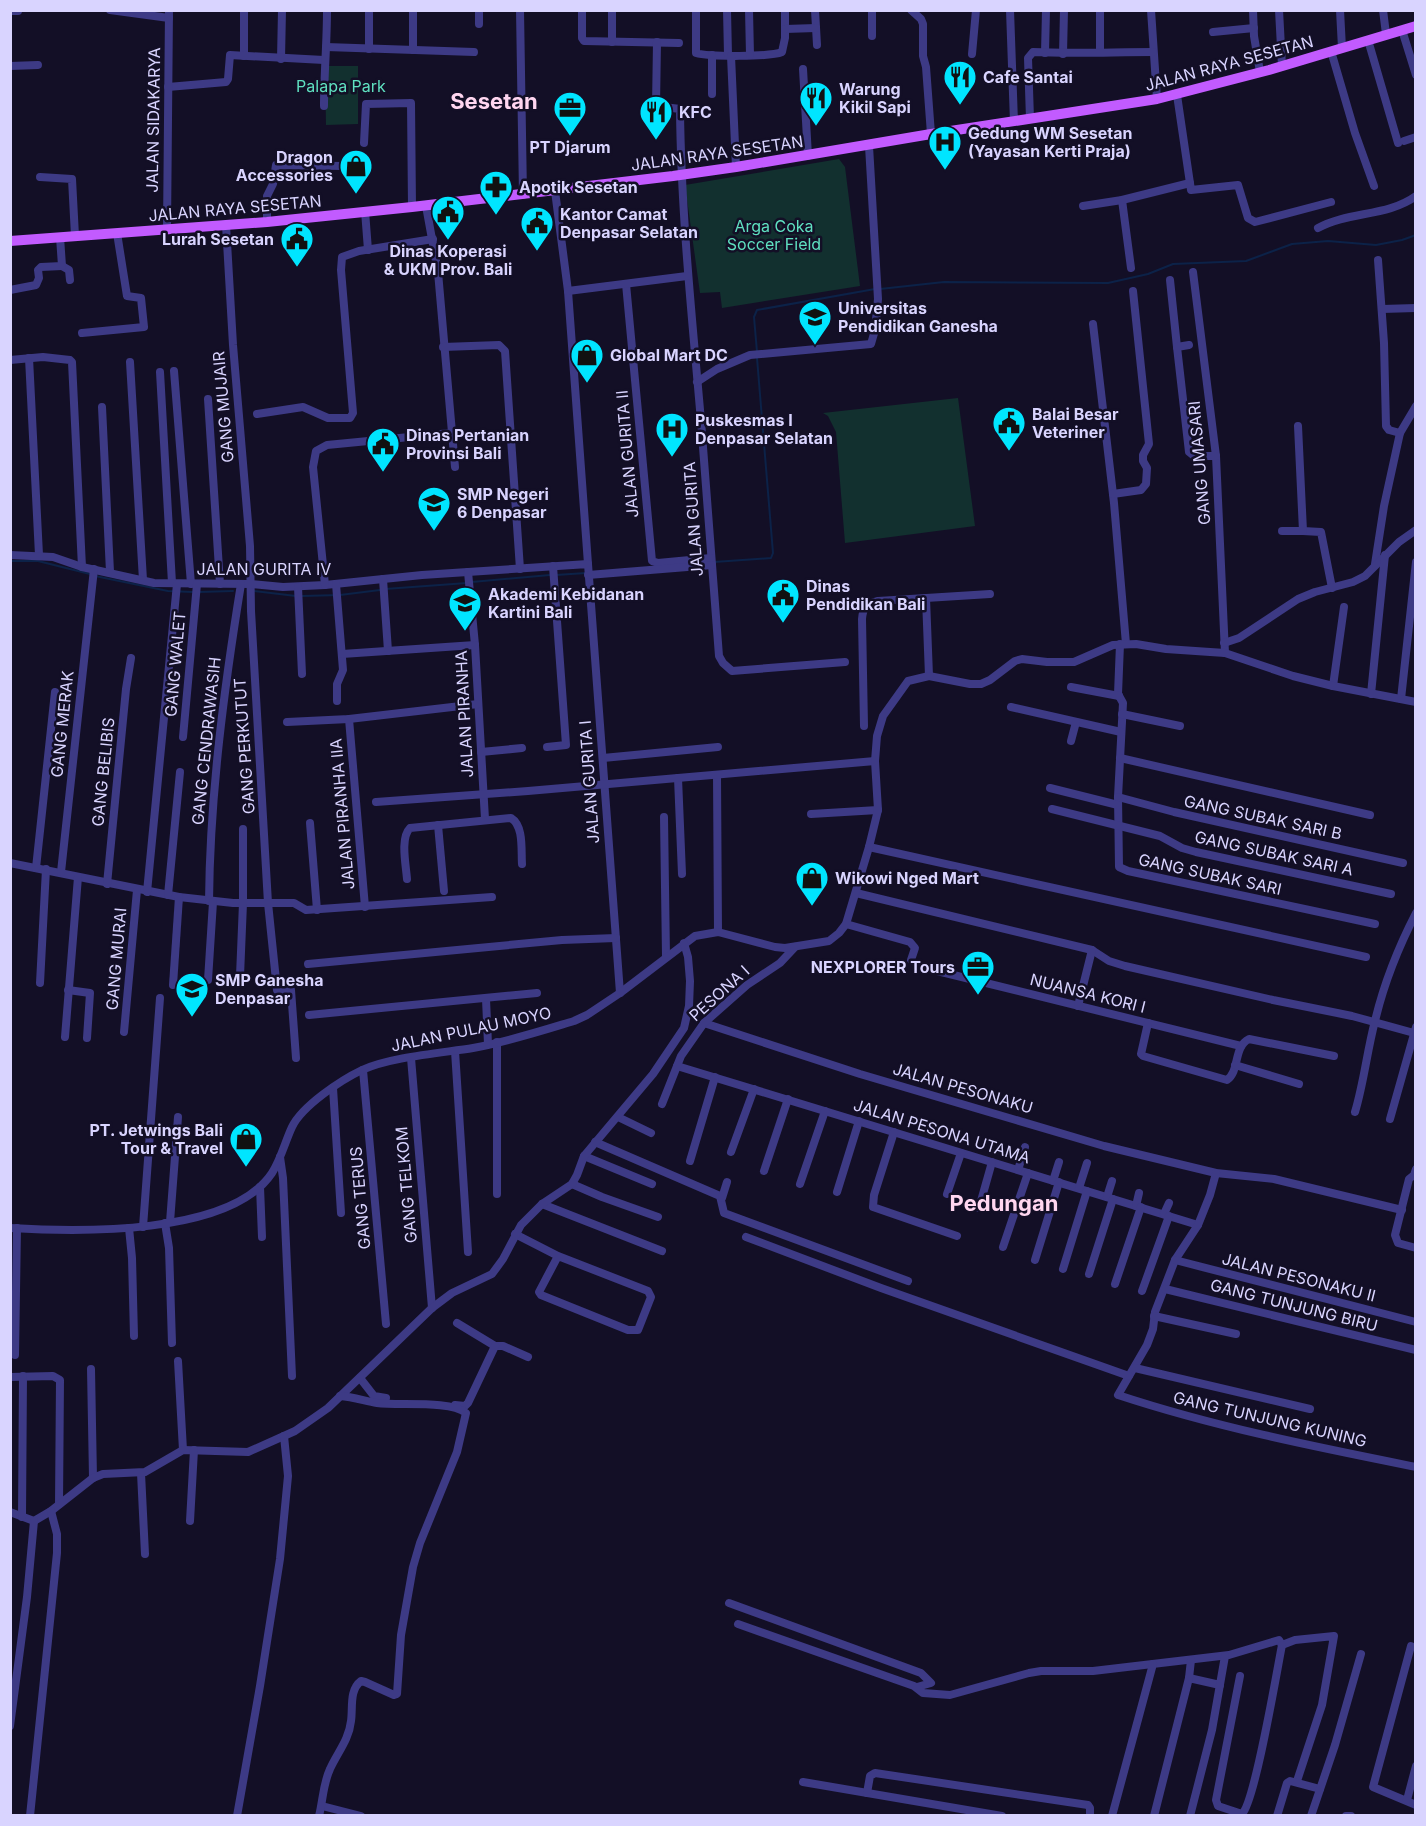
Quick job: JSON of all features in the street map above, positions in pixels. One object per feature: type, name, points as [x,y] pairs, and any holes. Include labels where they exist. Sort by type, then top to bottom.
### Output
[{"type":"main road","name":"JALAN RAYA SESETAN","points":[[10,241],[267,222],[426,206],[681,175],[808,156],[1177,95],[1416,26]]},
{"type":"street","points":[[110,10],[169,14]]},
{"type":"street","points":[[244,10],[244,56]]},
{"type":"street","points":[[281,59],[282,10]]},
{"type":"street","points":[[324,106],[327,10]]},
{"type":"street","points":[[369,10],[369,49]]},
{"type":"street","points":[[413,10],[413,50]]},
{"type":"street","points":[[479,10],[479,24]]},
{"type":"street","points":[[520,10],[523,195]]},
{"type":"street","points":[[582,10],[583,40],[679,43]]},
{"type":"street","points":[[612,10],[612,42]]},
{"type":"street","points":[[696,10],[696,53],[712,56],[782,52],[785,10]]},
{"type":"street","points":[[727,10],[736,167]]},
{"type":"street","points":[[749,10],[750,55]]},
{"type":"street","points":[[815,10],[817,45]]},
{"type":"street","points":[[872,10],[872,36]]},
{"type":"street","points":[[911,10],[923,24],[923,56],[926,67],[931,134]]},
{"type":"street","points":[[972,54],[976,10]]},
{"type":"street","points":[[1010,10],[1014,122]]},
{"type":"street","points":[[1045,53],[1046,10]]},
{"type":"street","points":[[1063,54],[1064,10]]},
{"type":"street","points":[[1151,10],[1157,99]]},
{"type":"street","points":[[1253,10],[1260,72]]},
{"type":"street","points":[[1279,10],[1282,66]]},
{"type":"street","points":[[1340,10],[1337,50],[1355,133],[1374,186]]},
{"type":"street","points":[[1383,10],[1386,34]]},
{"type":"street","points":[[10,11],[18,11]]},
{"type":"street","points":[[1100,11],[1100,52]]},
{"type":"street","name":"JALAN SIDAKARYA","points":[[167,229],[169,14]]},
{"type":"street","points":[[785,29],[816,28]]},
{"type":"street","points":[[1213,32],[1254,28]]},
{"type":"street","points":[[1402,30],[1416,75]]},
{"type":"street","points":[[1368,40],[1401,142],[1416,137]]},
{"type":"street","name":"JALAN GURITA","points":[[657,42],[656,106],[680,108],[687,276],[719,656],[732,671],[845,662]]},
{"type":"street","points":[[327,47],[474,52]]},
{"type":"street","points":[[1030,119],[1028,58],[1033,52],[1085,55],[1100,52],[1153,52]]},
{"type":"street","points":[[168,87],[227,81],[229,55],[324,60]]},
{"type":"street","points":[[712,56],[712,94]]},
{"type":"street","points":[[10,66],[38,65]]},
{"type":"street","points":[[803,69],[808,156]]},
{"type":"street","points":[[1177,95],[1191,190],[1238,185],[1248,218],[1252,221],[1331,202]]},
{"type":"street","points":[[364,143],[366,104],[411,103],[412,207]]},
{"type":"street","points":[[697,382],[717,369],[750,355],[871,344],[875,330],[878,281],[869,146]]},
{"type":"street","points":[[267,222],[267,196],[273,184],[276,165],[343,166]]},
{"type":"street","points":[[40,177],[72,179],[75,236]]},
{"type":"street","points":[[1083,206],[1122,200],[1190,183]]},
{"type":"street","name":"JALAN GURITA I","points":[[555,191],[568,291],[620,993]]},
{"type":"street","points":[[1318,228],[1341,218],[1397,207],[1408,203],[1416,196]]},
{"type":"street","points":[[1122,200],[1131,268]]},
{"type":"street","points":[[426,206],[438,272],[455,467]]},
{"type":"street","points":[[365,211],[368,250]]},
{"type":"street","name":"GANG MUJAIR","points":[[226,225],[251,589]]},
{"type":"street","points":[[82,333],[144,327],[141,298],[127,296],[117,233]]},
{"type":"street","points":[[60,237],[62,266]]},
{"type":"street","points":[[257,414],[303,407],[328,418],[347,419],[352,415],[340,262],[342,256],[432,239]]},
{"type":"street","points":[[1378,260],[1386,426],[1389,430],[1400,433]]},
{"type":"street","points":[[10,290],[36,285],[38,270],[41,267],[62,266],[69,270],[70,280]]},
{"type":"street","name":"GANG UMASARI","points":[[1193,272],[1216,456],[1225,653]]},
{"type":"street","points":[[568,291],[687,276]]},
{"type":"street","points":[[1170,280],[1189,452],[1194,456],[1216,456]]},
{"type":"street","name":"JALAN GURITA II","points":[[626,284],[639,409],[650,556],[655,563],[666,566]]},
{"type":"street","points":[[1113,494],[1141,490],[1146,484],[1147,468],[1143,455],[1149,444],[1132,291]]},
{"type":"street","points":[[1382,309],[1416,308]]},
{"type":"street","name":"GANG SUBAK SARI","points":[[1093,324],[1113,494],[1121,648],[1119,696],[1123,701],[1118,801],[1118,865],[1128,871],[1375,924]]},
{"type":"street","points":[[443,347],[499,345],[505,351],[520,569]]},
{"type":"street","points":[[1177,347],[1189,345]]},
{"type":"street","points":[[29,358],[39,555]]},
{"type":"street","points":[[10,360],[29,358],[70,360],[73,366],[82,567]]},
{"type":"street","points":[[130,362],[143,580]]},
{"type":"street","name":"GANG WALET","points":[[174,371],[195,587],[183,737]]},
{"type":"street","points":[[147,892],[175,597],[160,372]]},
{"type":"street","points":[[208,399],[220,585]]},
{"type":"street","points":[[1375,565],[1384,506],[1400,433],[1416,406]]},
{"type":"street","points":[[102,407],[110,572]]},
{"type":"street","points":[[1298,426],[1303,531]]},
{"type":"street","points":[[325,585],[313,467],[316,451],[327,445],[451,433]]},
{"type":"street","points":[[1224,643],[1239,638],[1298,599],[1365,576],[1385,555],[1416,530]]},
{"type":"street","points":[[1282,531],[1321,532],[1332,588]]},
{"type":"street","name":"JALAN GURITA IV","points":[[10,555],[53,557],[82,567],[93,574],[110,572],[143,580],[195,587],[241,584],[251,589],[383,585],[520,569],[553,572],[666,566]]},
{"type":"street","points":[[1371,694],[1385,555]]},
{"type":"street","points":[[666,566],[712,562]]},
{"type":"street","points":[[1401,699],[1416,562]]},
{"type":"street","points":[[547,747],[566,745],[553,572]]},
{"type":"street","name":"GANG MERAK","points":[[61,872],[93,574]]},
{"type":"street","name":"JALAN PIRANHA","points":[[469,574],[485,819]]},
{"type":"street","name":"GANG CENDRAWASIH","points":[[208,980],[213,792],[228,662],[241,584]]},
{"type":"street","points":[[336,585],[343,670],[337,684],[337,701]]},
{"type":"street","points":[[383,585],[388,651]]},
{"type":"street","points":[[298,588],[302,674]]},
{"type":"street","name":"GANG PERKUTUT","points":[[251,589],[268,903],[278,990],[291,990],[296,1058]]},
{"type":"street","points":[[864,726],[863,609],[866,605],[878,601],[990,594]]},
{"type":"street","points":[[926,598],[929,676]]},
{"type":"street","points":[[1333,686],[1344,608]]},
{"type":"street","points":[[342,654],[475,645]]},
{"type":"street","points":[[911,960],[915,948],[910,942],[846,924],[878,810],[875,761],[877,736],[883,716],[908,681],[929,676],[981,684],[1015,661],[1023,659],[1074,662],[1121,648],[1225,653],[1293,676],[1416,702]]},
{"type":"street","name":"GANG BELIBIS","points":[[107,884],[126,689],[131,661]]},
{"type":"street","points":[[1071,687],[1119,696]]},
{"type":"street","points":[[36,868],[55,692]]},
{"type":"street","points":[[287,722],[349,719],[478,704]]},
{"type":"street","points":[[1011,707],[1121,732]]},
{"type":"street","points":[[1122,714],[1180,726]]},
{"type":"street","name":"JALAN PIRANHA IIA","points":[[349,719],[365,907]]},
{"type":"street","points":[[1071,741],[1076,722]]},
{"type":"street","points":[[603,758],[718,747]]},
{"type":"street","points":[[481,752],[522,748]]},
{"type":"street","points":[[1120,758],[1370,815]]},
{"type":"street","points":[[376,802],[875,761]]},
{"type":"street","points":[[168,895],[180,772]]},
{"type":"street","points":[[717,775],[718,932]]},
{"type":"street","points":[[678,778],[682,874]]},
{"type":"street","name":"GANG SUBAK SARI B","points":[[1050,789],[1174,812],[1403,863]]},
{"type":"street","name":"GANG SUBAK SARI A","points":[[1052,809],[1160,836],[1182,848],[1196,852],[1391,894]]},
{"type":"street","points":[[812,814],[878,810]]},
{"type":"street","points":[[664,817],[666,957]]},
{"type":"street","points":[[407,879],[405,838],[406,830],[410,828],[511,818],[519,827],[522,864]]},
{"type":"street","points":[[310,823],[317,910]]},
{"type":"street","points":[[438,825],[444,891]]},
{"type":"street","points":[[240,976],[243,829]]},
{"type":"street","points":[[869,847],[1366,957]]},
{"type":"street","points":[[10,863],[178,897],[211,902],[294,903],[306,910],[492,897]]},
{"type":"street","points":[[40,983],[46,869]]},
{"type":"street","points":[[65,1037],[78,877]]},
{"type":"street","name":"GANG MURAI","points":[[124,1032],[137,890]]},
{"type":"street","points":[[856,893],[1092,950],[1109,961],[1125,966],[1415,1030],[1390,1119]]},
{"type":"street","points":[[173,985],[178,897]]},
{"type":"street","points":[[1355,1112],[1375,1021],[1396,953],[1416,913]]},
{"type":"street","name":"JALAN PULAU MOYO","points":[[14,1228],[79,1231],[143,1227],[224,1209],[237,1204],[260,1187],[272,1173],[298,1118],[333,1088],[363,1070],[411,1058],[492,1043],[574,1021],[620,993],[695,936],[718,932],[775,947],[795,947],[829,941],[846,924]]},
{"type":"street","points":[[308,964],[562,940],[616,938]]},
{"type":"street","points":[[10,1512],[34,1521],[51,1511],[93,1478],[103,1474],[141,1477],[183,1450],[248,1452],[284,1436],[348,1397],[432,1308],[452,1293],[492,1274],[503,1260],[515,1234],[530,1215],[572,1184],[584,1156],[594,1142],[653,1074],[684,1028],[688,1018],[690,981],[684,943]]},
{"type":"street","name":"PESONA I","points":[[662,1104],[677,1066],[704,1023],[747,985],[780,963],[795,947]]},
{"type":"street","points":[[1078,1006],[1092,950]]},
{"type":"street","name":"NUANSA KORI I","points":[[929,969],[1241,1046]]},
{"type":"street","points":[[69,990],[90,993],[87,1038]]},
{"type":"street","points":[[309,1015],[537,993]]},
{"type":"street","points":[[143,1227],[160,998]]},
{"type":"street","points":[[486,999],[492,1043],[497,1194]]},
{"type":"street","name":"JALAN PESONAKU","points":[[704,1023],[860,1074],[1104,1146],[1216,1173],[1274,1179],[1402,1210]]},
{"type":"street","points":[[1148,1023],[1141,1048],[1143,1056],[1227,1080],[1231,1079],[1241,1046],[1249,1039],[1334,1056]]},
{"type":"street","points":[[455,1051],[468,1252]]},
{"type":"street","name":"GANG TELKOM","points":[[411,1058],[432,1308]]},
{"type":"street","points":[[1235,1065],[1299,1084]]},
{"type":"street","name":"JALAN PESONA UTAMA","points":[[677,1066],[1198,1225]]},
{"type":"street","name":"GANG TERUS","points":[[363,1070],[386,1324]]},
{"type":"street","points":[[690,1161],[716,1077]]},
{"type":"street","points":[[333,1088],[341,1214]]},
{"type":"street","points":[[731,1152],[754,1089]]},
{"type":"street","points":[[764,1171],[788,1100]]},
{"type":"street","points":[[800,1184],[825,1111]]},
{"type":"street","points":[[172,1343],[167,1222],[178,1117]]},
{"type":"street","points":[[618,1117],[651,1133]]},
{"type":"street","points":[[837,1192],[860,1121]]},
{"type":"street","points":[[894,1132],[874,1195],[873,1207],[957,1236]]},
{"type":"street","points":[[594,1142],[707,1189],[722,1198]]},
{"type":"street","points":[[1018,1170],[1024,1147]]},
{"type":"street","points":[[947,1194],[962,1152]]},
{"type":"street","points":[[584,1156],[652,1184]]},
{"type":"street","points":[[280,1157],[283,1178],[292,1376]]},
{"type":"street","points":[[979,1208],[992,1162]]},
{"type":"street","points":[[1035,1260],[1059,1162]]},
{"type":"street","points":[[1063,1269],[1083,1190],[1087,1163]]},
{"type":"street","points":[[1003,1247],[1028,1173]]},
{"type":"street","points":[[1132,1372],[1150,1339],[1154,1316],[1175,1260],[1198,1225],[1216,1173]]},
{"type":"street","points":[[1415,1173],[1409,1179],[1396,1239],[1400,1244],[1416,1248]]},
{"type":"street","points":[[1089,1274],[1110,1198],[1112,1181]]},
{"type":"street","points":[[727,1182],[722,1198],[724,1213],[908,1281]]},
{"type":"street","points":[[572,1184],[658,1217]]},
{"type":"street","points":[[260,1187],[262,1237]]},
{"type":"street","points":[[1115,1284],[1138,1207],[1139,1193]]},
{"type":"street","points":[[1142,1291],[1169,1203]]},
{"type":"street","points":[[542,1204],[662,1251]]},
{"type":"street","points":[[14,1228],[15,1355]]},
{"type":"street","points":[[129,1228],[134,1336]]},
{"type":"street","points":[[515,1234],[558,1256],[650,1292],[651,1297],[638,1330],[628,1330],[541,1295],[539,1292],[541,1286],[558,1256]]},
{"type":"street","points":[[746,1237],[882,1288],[1132,1372],[1310,1409]]},
{"type":"street","name":"JALAN PESONAKU II","points":[[1175,1260],[1416,1322]]},
{"type":"street","name":"GANG TUNJUNG BIRU","points":[[1165,1289],[1416,1350]]},
{"type":"street","points":[[1154,1316],[1236,1334]]},
{"type":"street","points":[[457,1323],[495,1346],[503,1346],[528,1357]]},
{"type":"street","points":[[363,1381],[372,1394],[381,1398],[405,1398],[466,1405],[482,1378],[495,1346]]},
{"type":"street","points":[[178,1361],[183,1450]]},
{"type":"street","points":[[91,1369],[93,1478]]},
{"type":"street","name":"GANG TUNJUNG KUNING","points":[[1132,1372],[1118,1395],[1154,1407],[1416,1467]]},
{"type":"street","points":[[10,1377],[52,1376],[60,1380],[59,1504]]},
{"type":"street","points":[[22,1517],[23,1377]]},
{"type":"street","points":[[319,1815],[323,1806],[327,1776],[344,1744],[351,1723],[353,1699],[358,1684],[361,1681],[394,1695],[397,1694],[401,1635],[413,1567],[420,1543],[461,1439],[466,1413],[447,1407],[375,1403],[348,1397]]},
{"type":"street","points":[[237,1815],[261,1686],[281,1549],[288,1476],[284,1436]]},
{"type":"street","points":[[190,1521],[194,1450]]},
{"type":"street","points":[[141,1477],[145,1554]]},
{"type":"street","points":[[30,1815],[57,1553],[57,1533],[51,1511]]},
{"type":"street","points":[[10,1726],[26,1608],[34,1521]]},
{"type":"street","points":[[729,1603],[921,1672],[931,1683],[919,1689]]},
{"type":"street","points":[[738,1624],[919,1689],[930,1695],[950,1695],[1041,1671],[1093,1671],[1225,1656],[1279,1640],[1282,1645],[1252,1787],[1245,1811],[1239,1815],[1218,1806],[1216,1800],[1240,1676]]},
{"type":"street","points":[[1282,1645],[1295,1640],[1330,1636],[1335,1638],[1322,1705],[1297,1781]]},
{"type":"street","points":[[1411,1646],[1373,1787],[1416,1805]]},
{"type":"street","points":[[1311,1815],[1339,1734],[1361,1654]]},
{"type":"street","points":[[1190,1815],[1201,1778],[1225,1656]]},
{"type":"street","points":[[1154,1815],[1189,1678],[1191,1660]]},
{"type":"street","points":[[1112,1815],[1153,1664]]},
{"type":"street","points":[[1189,1678],[1220,1685]]},
{"type":"street","points":[[1407,1800],[1416,1766]]},
{"type":"street","points":[[867,1793],[870,1776],[875,1773],[1088,1805],[1089,1815]]},
{"type":"street","points":[[1277,1815],[1290,1780],[1320,1789]]},
{"type":"street","points":[[803,1782],[1002,1815]]},
{"type":"street","points":[[323,1806],[361,1815]]},
{"type":"green space","name":"Palapa Park","points":[[325,66],[358,66],[358,124],[326,125]]},
{"type":"green space","name":"Arga Coka Soccer Field","points":[[839,159],[845,167],[860,286],[722,308],[720,292],[700,293],[685,185]]},
{"type":"green space","points":[[958,398],[975,526],[845,543],[836,432],[828,416],[823,413]]},
{"type":"waterway","points":[[880,289],[944,282],[1108,283],[1148,274],[1173,264],[1246,261],[1292,244],[1328,241],[1376,245],[1416,235]]},
{"type":"waterway","points":[[757,352],[754,317],[757,310],[875,289]]},
{"type":"waterway","points":[[714,562],[771,558],[773,553],[757,358]]},
{"type":"waterway","points":[[10,561],[38,561],[90,574]]},
{"type":"waterway","points":[[556,575],[586,573]]},
{"type":"waterway","points":[[472,582],[550,575]]},
{"type":"waterway","points":[[95,576],[168,591],[193,592]]},
{"type":"waterway","points":[[385,589],[467,583]]},
{"type":"waterway","points":[[302,596],[340,595],[380,590]]},
{"type":"waterway","points":[[199,592],[233,591]]},
{"type":"waterway","points":[[254,591],[296,596]]},
{"type":"place","name":"Cafe Santai","points":[[960,106]]},
{"type":"place","name":"Warung Kikil Sapi","points":[[816,127]]},
{"type":"place","name":"PT Djarum","points":[[570,137]]},
{"type":"place","name":"KFC","points":[[656,141]]},
{"type":"place","name":"Gedung WM Sesetan (Yayasan Kerti Praja)","points":[[945,171]]},
{"type":"place","name":"Dragon Accessories","points":[[356,195]]},
{"type":"place","name":"Apotik Sesetan","points":[[496,216]]},
{"type":"place","name":"Dinas Koperasi & UKM Prov. Bali","points":[[448,241]]},
{"type":"place","name":"Kantor Camat Denpasar Selatan","points":[[537,252]]},
{"type":"place","name":"Lurah Sesetan","points":[[297,268]]},
{"type":"place","name":"Universitas Pendidikan Ganesha","points":[[815,346]]},
{"type":"place","name":"Global Mart DC","points":[[587,384]]},
{"type":"place","name":"Balai Besar Veteriner","points":[[1009,452]]},
{"type":"place","name":"Puskesmas I Denpasar Selatan","points":[[672,458]]},
{"type":"place","name":"Dinas Pertanian Provinsi Bali","points":[[383,473]]},
{"type":"place","name":"SMP Negeri 6 Denpasar","points":[[434,532]]},
{"type":"place","name":"Dinas Pendidikan Bali","points":[[783,624]]},
{"type":"place","name":"Akademi Kebidanan Kartini Bali","points":[[465,632]]},
{"type":"place","name":"Wikowi Nged Mart","points":[[812,907]]},
{"type":"place","name":"NEXPLORER Tours","points":[[978,996]]},
{"type":"place","name":"SMP Ganesha Denpasar","points":[[192,1018]]},
{"type":"place","name":"PT. Jetwings Bali Tour & Travel","points":[[246,1168]]},
{"type":"district","name":"Sesetan","points":[[494,101]]},
{"type":"district","name":"Pedungan","points":[[1004,1203]]}]
